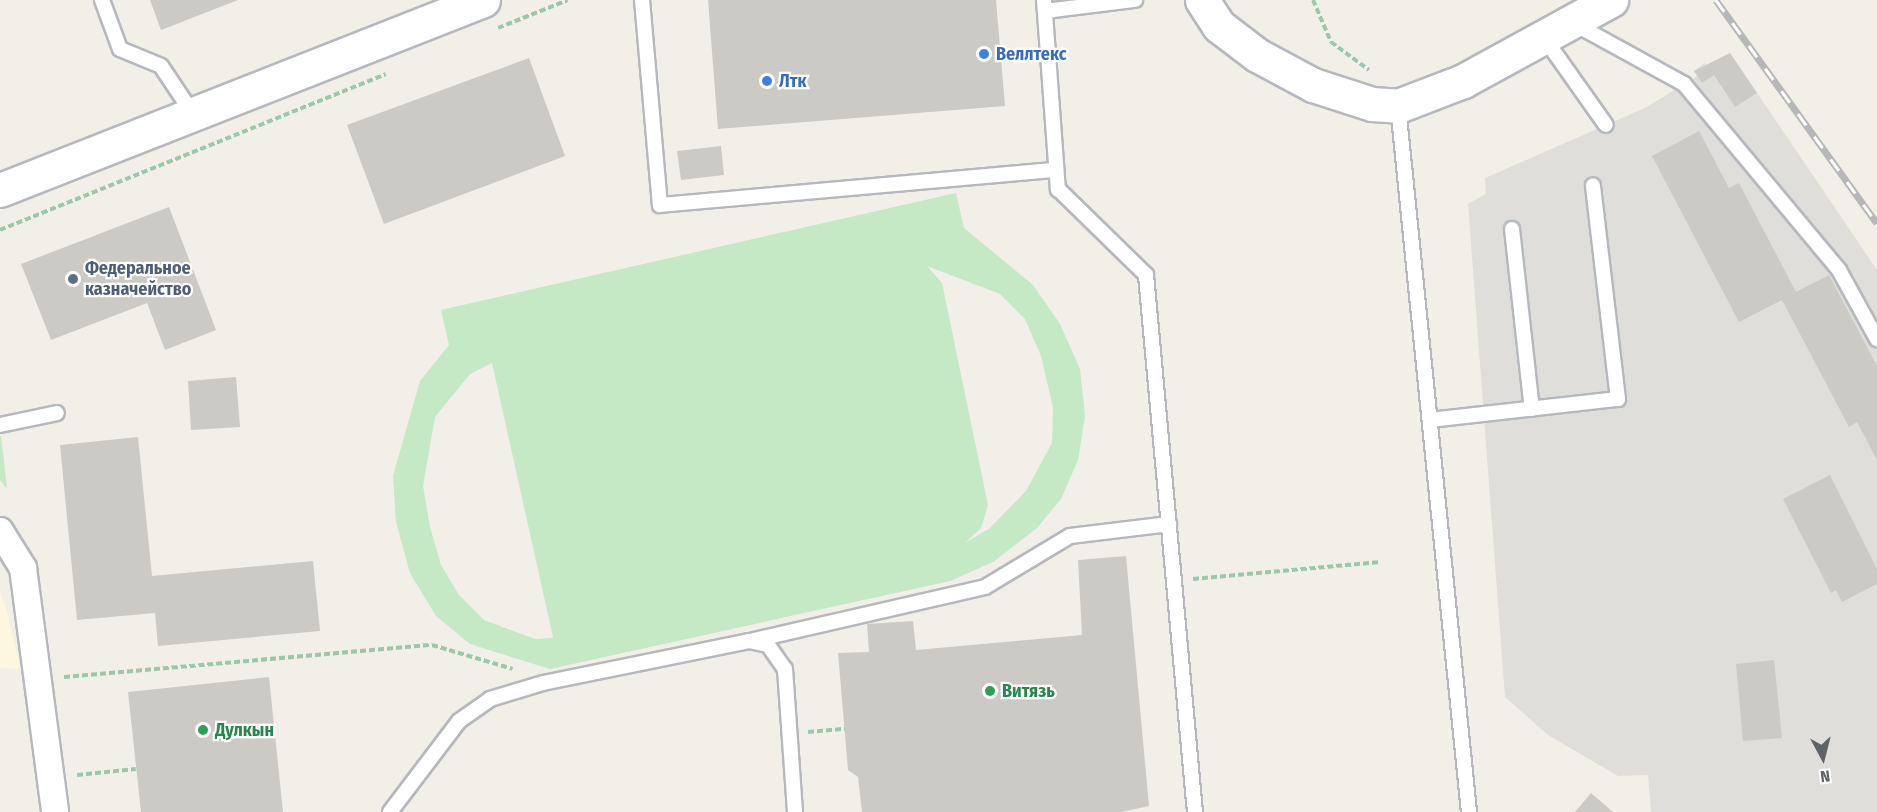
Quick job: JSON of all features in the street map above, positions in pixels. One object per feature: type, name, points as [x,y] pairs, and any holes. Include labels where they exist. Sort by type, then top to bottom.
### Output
[{"type":"street","points":[[0,190],[483,0]]},
{"type":"street","points":[[1202,0],[1219,26],[1257,55],[1313,85],[1385,105],[1463,81],[1545,39],[1611,0]]},
{"type":"street","points":[[0,531],[23,568],[55,812]]},
{"type":"lane","points":[[102,0],[120,50],[161,66],[193,114]]},
{"type":"lane","points":[[642,0],[660,205],[1054,170]]},
{"type":"lane","points":[[1135,0],[1045,6],[1054,170],[1058,189],[1146,275],[1195,812]]},
{"type":"lane","points":[[1573,23],[1684,84],[1839,270],[1877,339]]},
{"type":"lane","points":[[1545,39],[1606,125]]},
{"type":"lane","points":[[1385,105],[1430,420],[1469,812]]},
{"type":"lane","points":[[1430,420],[1618,399],[1593,185]]},
{"type":"lane","points":[[1512,229],[1532,409]]},
{"type":"lane","points":[[0,425],[57,413]]},
{"type":"lane","points":[[390,812],[459,721],[490,699],[543,683],[749,641],[985,587],[1070,536],[1169,524]]},
{"type":"lane","points":[[749,641],[768,645],[785,669],[795,812]]},
{"type":"path","points":[[492,31],[568,0]]},
{"type":"path","points":[[1313,0],[1331,42],[1369,68],[1385,105]]},
{"type":"path","points":[[0,230],[393,71]]},
{"type":"path","points":[[1174,581],[1380,562]]},
{"type":"path","points":[[36,680],[432,645],[456,648],[543,683]]},
{"type":"path","points":[[789,734],[844,729]]},
{"type":"path","points":[[50,778],[136,769]]},
{"type":"shaded area","points":[[1730,53],[1877,270],[1877,812],[1651,812],[1648,775],[1618,776],[1548,735],[1505,697],[1468,204],[1486,194],[1485,178],[1647,107],[1697,76],[1694,71],[1705,63],[1709,68]]},
{"type":"shaded area","points":[[0,592],[6,608],[21,669],[0,668]]},
{"type":"green space","points":[[956,193],[964,228],[1033,285],[1060,324],[1080,369],[1085,416],[1078,460],[1061,499],[1037,528],[993,562],[950,581],[550,669],[470,644],[436,616],[410,573],[396,522],[393,476],[420,381],[449,345],[441,310]],"holes":[[[927,266],[1000,294],[1025,319],[1041,356],[1053,407],[1052,443],[1026,491],[990,528],[965,543],[981,528],[988,505],[942,283]],[[492,363],[553,637],[552,638],[535,639],[484,620],[459,595],[441,565],[430,527],[423,486],[435,417],[470,374]]]},
{"type":"green space","points":[[1,436],[7,489],[0,480]]},
{"type":"building","points":[[150,0],[238,0],[161,30]]},
{"type":"building","points":[[708,0],[996,0],[1005,106],[718,129]]},
{"type":"building","points":[[1730,53],[1757,93],[1735,107],[1714,75],[1702,83],[1694,71]]},
{"type":"building","points":[[529,58],[565,156],[384,224],[347,125]]},
{"type":"building","points":[[1699,131],[1729,188],[1739,183],[1796,292],[1829,275],[1877,366],[1877,460],[1857,422],[1849,427],[1782,300],[1739,322],[1652,156]]},
{"type":"building","points":[[721,146],[724,175],[681,180],[677,151]]},
{"type":"building","points":[[169,207],[216,330],[165,350],[147,303],[51,340],[21,264]]},
{"type":"building","points":[[236,377],[240,427],[191,430],[188,381]]},
{"type":"building","points":[[138,437],[152,576],[313,561],[320,631],[158,646],[155,613],[77,620],[60,445]]},
{"type":"building","points":[[1830,475],[1877,569],[1877,584],[1842,602],[1836,590],[1831,593],[1783,499]]},
{"type":"building","name":"Витязь","points":[[1126,556],[1149,806],[1121,812],[862,812],[858,777],[848,770],[838,653],[869,652],[867,624],[913,621],[916,650],[1082,635],[1078,560]]},
{"type":"building","points":[[1774,660],[1782,738],[1743,741],[1736,664]]},
{"type":"building","name":"Дулкын","points":[[269,677],[283,812],[141,812],[128,692]]},
{"type":"building","points":[[1591,793],[1613,812],[1575,812]]},
{"type":"railway","points":[[1716,0],[1877,223]]},
{"type":"place","name":"Веллтекс","points":[[984,54]]},
{"type":"place","name":"Лтк","points":[[767,81]]},
{"type":"place","name":"Федеральное казначейство","points":[[73,279]]},
{"type":"place","name":"Витязь","points":[[990,691]]},
{"type":"place","name":"Дулкын","points":[[203,730]]}]
